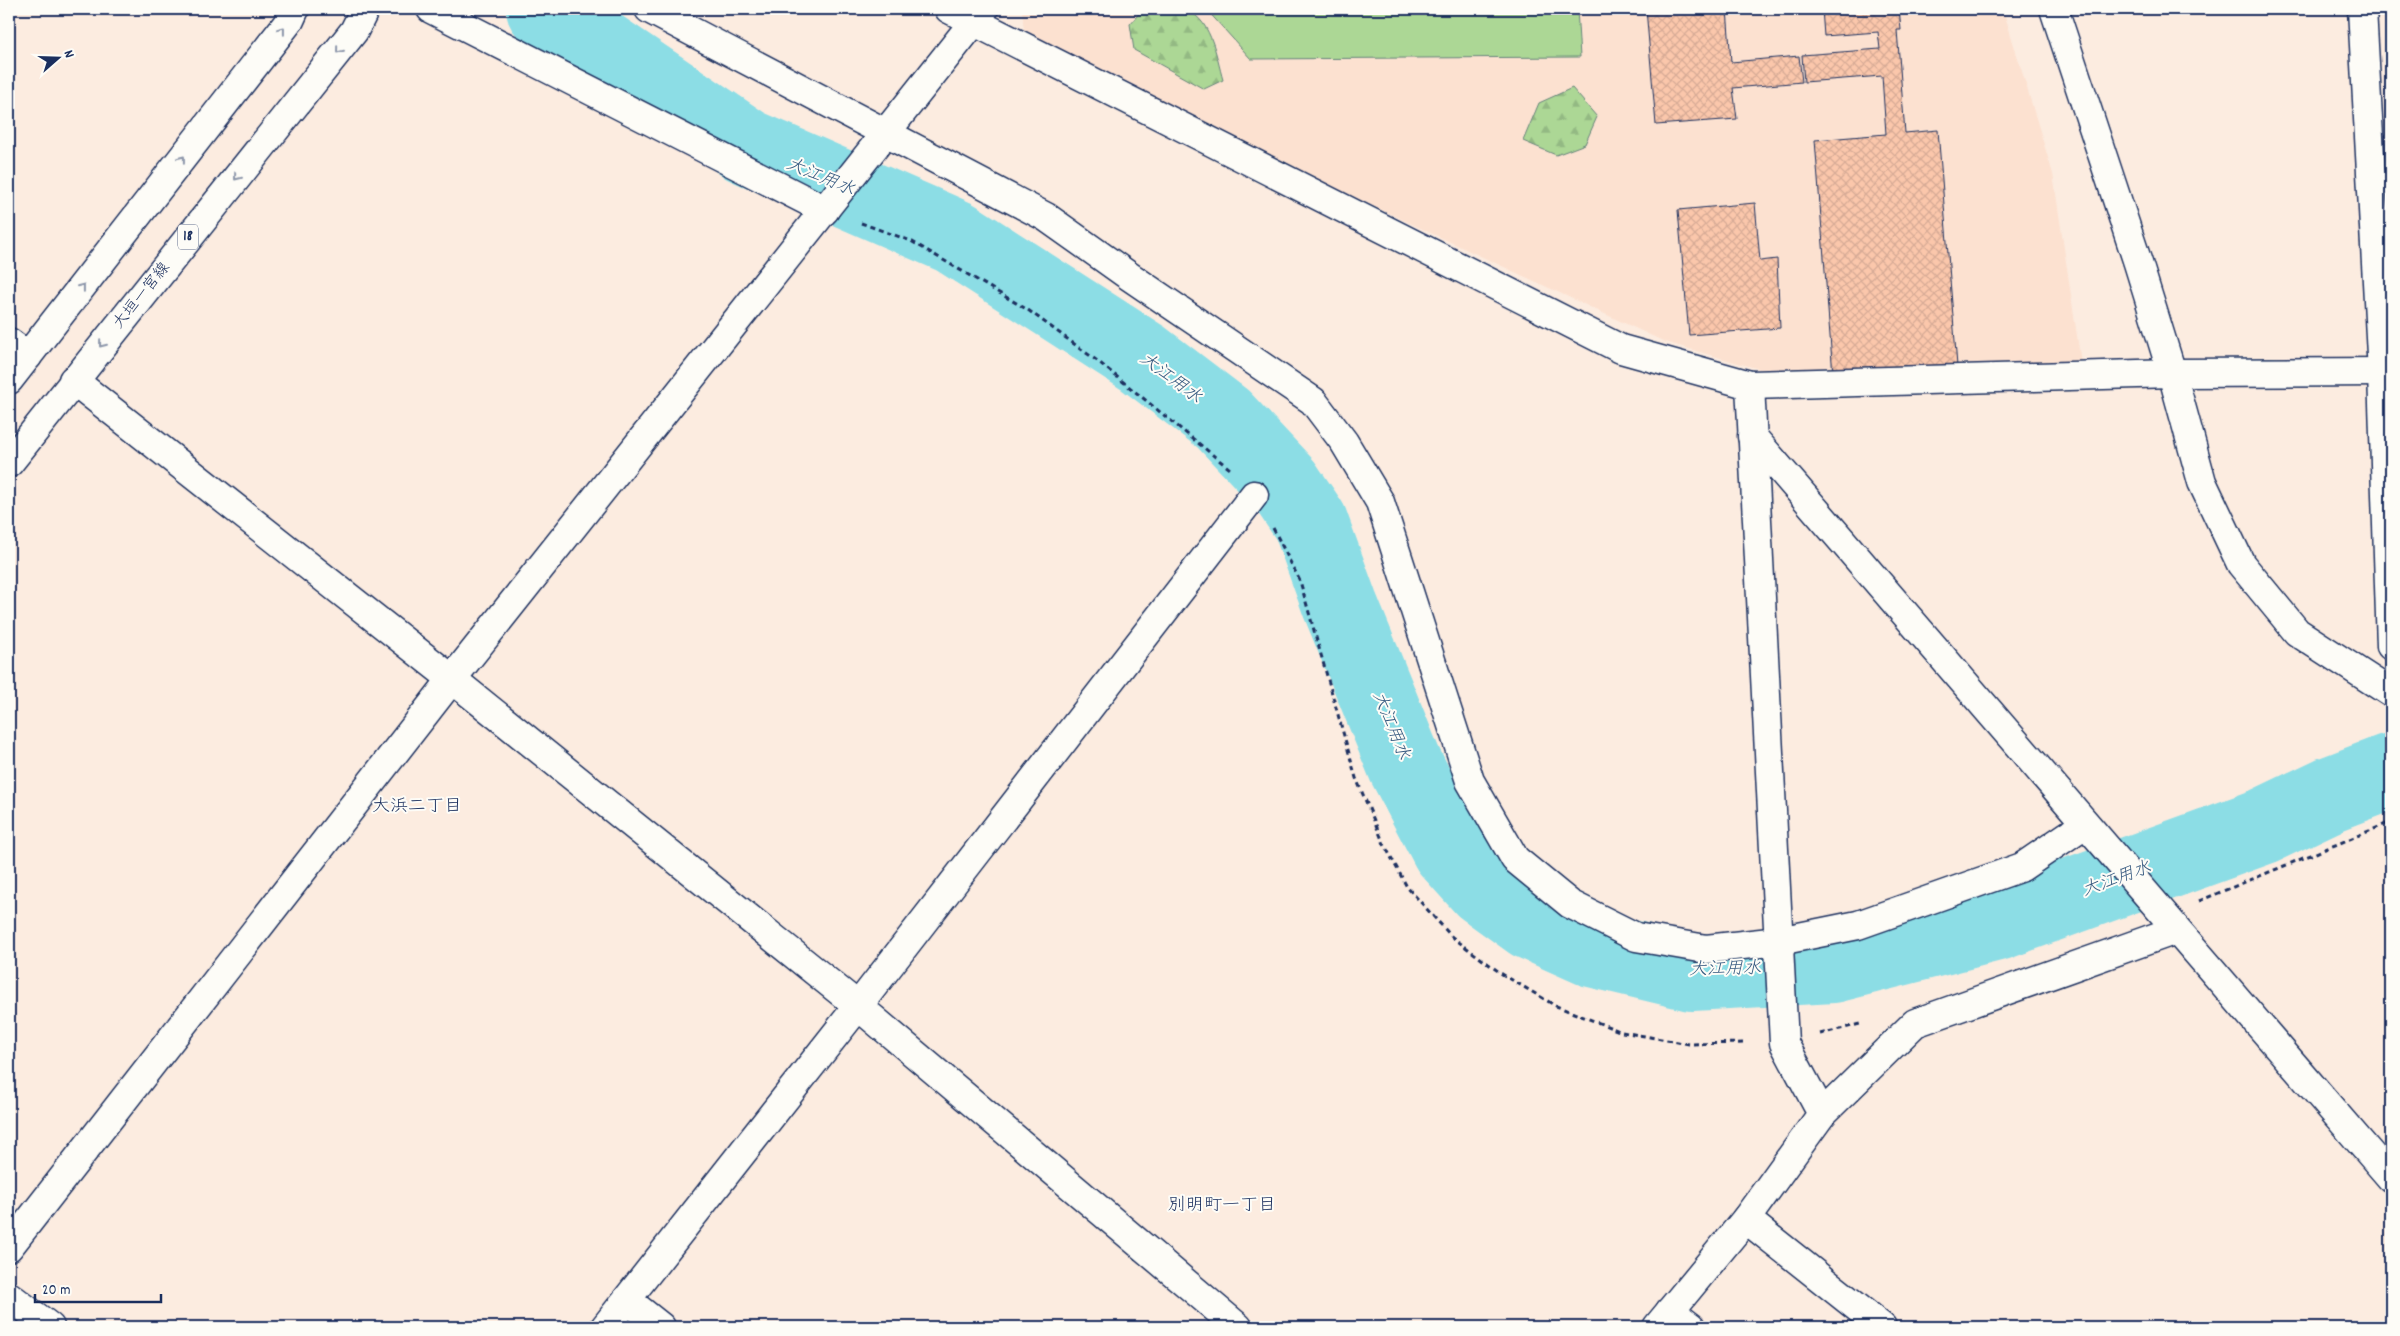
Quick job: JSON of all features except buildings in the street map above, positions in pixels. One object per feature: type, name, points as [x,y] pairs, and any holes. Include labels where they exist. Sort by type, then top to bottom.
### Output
[{"type":"street","points":[[9,380],[18,349],[290,20],[295,9]]},
{"type":"street","name":"大垣一宮線","points":[[9,463],[73,380],[354,31],[364,9]]},
{"type":"street","points":[[431,9],[830,205]]},
{"type":"street","points":[[649,9],[883,137],[1046,217],[1313,401],[1344,442],[1380,502],[1470,781],[1514,859],[1570,904],[1636,937],[1706,949],[1779,944],[1858,925],[2022,867],[2090,829]]},
{"type":"street","points":[[949,9],[980,15],[1621,349],[1750,384],[2172,373],[2387,373]]},
{"type":"street","points":[[2054,9],[2172,373],[2202,482],[2241,564],[2297,632],[2391,693]]},
{"type":"street","points":[[2362,9],[2387,373],[2391,646]]},
{"type":"street","points":[[9,1247],[452,679],[980,15]]},
{"type":"street","points":[[73,380],[452,679],[858,1006],[1238,1327]]},
{"type":"street","points":[[1750,384],[1783,1034],[1822,1114]]},
{"type":"street","points":[[1752,436],[2391,1178]]},
{"type":"street","points":[[605,1327],[858,1006],[1254,494]]},
{"type":"street","points":[[1672,1322],[1822,1114],[1915,1023],[2164,915]]},
{"type":"street","points":[[1746,1219],[1882,1327]]},
{"type":"street","points":[[9,1296],[50,1327]]},
{"type":"street","points":[[627,1300],[661,1327]]},
{"type":"path","points":[[830,205],[911,241],[1028,310],[1100,363],[1220,460],[1254,494],[1276,532],[1300,581],[1356,778],[1384,844],[1407,887],[1452,937],[1502,974],[1556,1006],[1622,1032],[1689,1044],[1783,1034]]},
{"type":"path","points":[[2164,915],[2391,822]]},
{"type":"shaded area","points":[[1022,9],[2003,9],[2053,174],[2082,369],[1801,381],[1665,342],[1025,44]]},
{"type":"green space","points":[[1178,8],[1192,13],[1200,19],[1211,38],[1223,80],[1204,89],[1134,50],[1130,24],[1143,9]]},
{"type":"green space","points":[[1206,9],[1577,9],[1580,57],[1251,59]]},
{"type":"green space","points":[[1572,88],[1597,117],[1585,144],[1556,155],[1523,141],[1539,103]]},
{"type":"waterway","name":"大江用水","points":[[544,9],[746,146],[955,237],[1143,358],[1223,419],[1285,485],[1310,522],[1340,605],[1405,765],[1449,849],[1484,888],[1531,922],[1592,949],[1692,973],[1833,965],[1997,923],[2264,826],[2331,794],[2391,771]]},
{"type":"district","name":"大浜二丁目","points":[[417,807]]},
{"type":"district","name":"別明町一丁目","points":[[1222,1206]]}]
